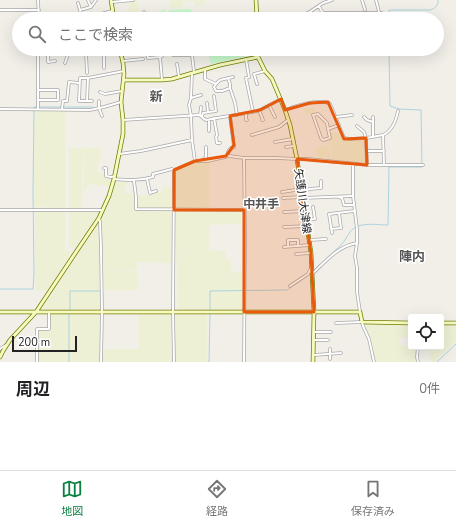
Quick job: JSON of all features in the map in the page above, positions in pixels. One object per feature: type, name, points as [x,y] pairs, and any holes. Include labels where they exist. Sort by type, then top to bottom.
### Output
[{"type":"street","points":[[0,10],[39,10],[38,0]]},
{"type":"street","points":[[88,0],[91,7]]},
{"type":"street","points":[[78,4],[80,10],[91,7],[96,0]]},
{"type":"street","points":[[108,12],[112,11],[111,1],[133,0]]},
{"type":"street","points":[[256,0],[257,12]]},
{"type":"street","points":[[310,12],[332,0]]},
{"type":"street","points":[[362,0],[365,10]]},
{"type":"street","points":[[319,6],[322,12],[381,12],[376,0]]},
{"type":"street","points":[[38,56],[38,109]]},
{"type":"street","points":[[49,56],[48,62],[55,62]]},
{"type":"street","points":[[64,63],[67,56]]},
{"type":"street","points":[[86,56],[88,73]]},
{"type":"street","points":[[104,56],[104,68]]},
{"type":"street","points":[[0,349],[6,345],[36,312],[99,218],[109,196],[123,134],[121,102],[124,72],[121,56]]},
{"type":"street","points":[[148,56],[148,58],[160,57],[162,80]]},
{"type":"street","points":[[192,56],[193,72],[189,105],[195,161]]},
{"type":"street","points":[[124,80],[162,80],[258,57]]},
{"type":"street","name":"矢護川大津線","points":[[258,57],[265,71],[272,79],[281,99],[288,120],[297,159],[311,253],[314,312],[313,362]]},
{"type":"street","points":[[123,61],[143,59]]},
{"type":"street","points":[[246,59],[249,77],[246,78],[253,112]]},
{"type":"street","points":[[177,64],[179,77]]},
{"type":"street","points":[[204,69],[205,79],[216,84]]},
{"type":"street","points":[[257,84],[254,74],[265,71]]},
{"type":"street","points":[[92,101],[79,101],[80,78],[124,72]]},
{"type":"street","points":[[230,88],[216,91],[214,86],[220,80],[233,76]]},
{"type":"street","points":[[87,101],[88,78]]},
{"type":"street","points":[[228,78],[237,115]]},
{"type":"street","points":[[38,100],[67,101],[69,82],[79,83]]},
{"type":"street","points":[[38,90],[58,90],[58,100]]},
{"type":"street","points":[[100,92],[104,94],[122,91]]},
{"type":"street","points":[[190,98],[201,95]]},
{"type":"street","points":[[123,120],[201,116],[203,113],[216,111],[214,96]]},
{"type":"street","points":[[201,107],[201,116],[204,120],[208,120],[253,112],[281,99]]},
{"type":"street","points":[[62,110],[63,101]]},
{"type":"street","points":[[99,101],[102,116]]},
{"type":"street","points":[[0,109],[90,110],[121,102]]},
{"type":"street","points":[[285,110],[310,102],[326,102],[330,104],[343,137],[350,139],[373,137],[388,133],[397,117],[398,111]]},
{"type":"street","points":[[207,103],[208,112]]},
{"type":"street","points":[[269,105],[275,117]]},
{"type":"street","points":[[259,110],[262,120]]},
{"type":"street","points":[[246,114],[247,120]]},
{"type":"street","points":[[318,114],[327,123],[328,129],[330,138],[323,140],[313,116],[318,114]]},
{"type":"street","points":[[336,117],[352,115]]},
{"type":"street","points":[[227,156],[228,150],[234,147],[230,116]]},
{"type":"street","points":[[364,117],[373,122]]},
{"type":"street","points":[[373,137],[374,117]]},
{"type":"street","points":[[214,118],[217,143],[220,143]]},
{"type":"street","points":[[208,120],[209,131]]},
{"type":"street","points":[[252,135],[279,127],[288,120]]},
{"type":"street","points":[[328,129],[339,126]]},
{"type":"street","points":[[357,126],[364,132],[366,138],[366,165]]},
{"type":"street","points":[[383,135],[384,165]]},
{"type":"street","points":[[274,142],[293,139]]},
{"type":"street","points":[[119,154],[192,140]]},
{"type":"street","points":[[286,147],[294,146]]},
{"type":"street","points":[[200,161],[206,157],[206,147]]},
{"type":"street","points":[[366,151],[384,151]]},
{"type":"street","points":[[104,168],[106,168],[106,176],[134,180],[147,179],[153,177],[153,174],[172,169],[174,170],[195,161],[208,161],[227,156],[244,158],[308,159],[366,165],[423,165]]},
{"type":"street","points":[[244,158],[244,362]]},
{"type":"street","points":[[353,164],[352,196],[357,229],[355,256],[357,268],[357,292],[362,322],[369,339],[374,362]]},
{"type":"street","points":[[174,170],[174,362]]},
{"type":"street","points":[[147,179],[150,193],[156,191]]},
{"type":"street","points":[[134,180],[136,209],[244,210]]},
{"type":"street","points":[[282,192],[321,188],[321,181]]},
{"type":"street","points":[[283,198],[352,196]]},
{"type":"street","points":[[331,197],[342,198],[344,205],[354,205]]},
{"type":"street","points":[[306,220],[315,219],[313,207]]},
{"type":"street","points":[[0,210],[103,210]]},
{"type":"street","points":[[332,233],[329,214],[354,210]]},
{"type":"street","points":[[284,212],[305,211]]},
{"type":"street","points":[[331,229],[341,228],[340,213]]},
{"type":"street","points":[[99,218],[101,248],[102,362]]},
{"type":"street","points":[[284,227],[307,226]]},
{"type":"street","points":[[309,240],[326,239]]},
{"type":"street","points":[[288,246],[288,240],[298,240],[298,246]]},
{"type":"street","points":[[312,274],[334,253],[349,244],[357,243]]},
{"type":"street","points":[[284,247],[310,245]]},
{"type":"street","points":[[296,254],[311,253]]},
{"type":"street","points":[[290,286],[308,274],[312,267]]},
{"type":"street","points":[[0,312],[360,312]]},
{"type":"street","points":[[37,362],[37,329],[49,329],[49,312]]},
{"type":"street","points":[[336,323],[408,322]]},
{"type":"street","points":[[444,322],[456,323]]},
{"type":"street","points":[[314,332],[331,332]]},
{"type":"street","points":[[314,340],[328,340]]},
{"type":"street","points":[[0,357],[6,345]]},
{"type":"street","points":[[330,349],[330,359]]},
{"type":"street","points":[[418,350],[418,362]]},
{"type":"street","points":[[314,355],[341,353]]},
{"type":"highlighted area","points":[[281,99],[285,110],[310,103],[328,102],[344,139],[366,138],[367,165],[297,159],[311,253],[314,312],[244,312],[244,210],[174,210],[174,170],[195,161],[226,156],[234,145],[230,116],[260,110]]},
{"type":"green space","points":[[169,0],[205,0],[205,4],[195,7],[195,2],[183,1],[183,7],[169,8]]},
{"type":"green space","points":[[129,1],[137,1],[139,11],[128,12]]},
{"type":"green space","points":[[191,9],[191,12],[169,12],[169,10]]},
{"type":"green space","points":[[209,56],[247,56],[211,64]]},
{"type":"green space","points":[[313,107],[315,113],[307,115],[303,109]]},
{"type":"green space","points":[[34,111],[65,111],[65,208],[34,207]]},
{"type":"green space","points":[[341,132],[342,139],[332,140],[333,141],[328,143],[327,140],[332,139],[330,134]]},
{"type":"green space","points":[[344,139],[364,139],[365,163],[333,160],[330,143]]},
{"type":"green space","points":[[329,145],[331,159],[318,158],[316,148]]},
{"type":"green space","points":[[69,148],[83,148],[82,208],[69,208]]},
{"type":"green space","points":[[84,148],[102,148],[97,172],[104,174],[105,177],[112,178],[109,187],[89,183],[84,193]]},
{"type":"green space","points":[[195,162],[209,162],[209,209],[175,208],[175,170]]},
{"type":"green space","points":[[116,181],[130,181],[124,188],[125,193],[133,193],[138,196],[162,191],[163,187],[172,187],[173,263],[138,262],[136,270],[104,270],[101,218],[107,207]]},
{"type":"green space","points":[[35,211],[65,211],[65,250],[73,252],[47,291],[35,290]]},
{"type":"green space","points":[[69,211],[100,211],[75,247],[69,247]]},
{"type":"green space","points":[[175,212],[241,212],[241,224],[209,225],[209,251],[226,251],[226,260],[231,260],[231,273],[243,272],[242,310],[178,309]]},
{"type":"green space","points":[[99,222],[101,310],[44,310],[41,306]]},
{"type":"green space","points":[[104,270],[137,271],[138,290],[104,290]]},
{"type":"green space","points":[[49,313],[100,313],[100,362],[37,362],[38,330],[48,329]]},
{"type":"green space","points":[[139,313],[172,313],[172,362],[103,362],[103,349],[139,349]]},
{"type":"green space","points":[[174,313],[207,313],[207,362],[175,362]]},
{"type":"green space","points":[[364,324],[408,324],[408,336],[399,338],[400,346],[406,345],[408,350],[417,350],[417,362],[375,362],[370,338]]},
{"type":"green space","points":[[444,324],[456,324],[456,341],[434,362],[431,362],[429,350],[444,350]]},
{"type":"waterway","points":[[389,12],[389,10],[431,10],[437,5],[438,0]]},
{"type":"waterway","points":[[330,256],[350,232],[358,226],[368,224],[388,225],[389,167],[422,167],[421,110],[399,109],[390,106],[389,56]]},
{"type":"waterway","points":[[0,289],[33,289],[34,107],[93,107]]},
{"type":"waterway","points":[[314,270],[320,264]]},
{"type":"waterway","points":[[210,310],[210,291],[287,290],[307,276]]},
{"type":"waterway","points":[[70,311],[70,291],[101,291]]},
{"type":"waterway","points":[[69,313],[69,362]]},
{"type":"waterway","points":[[209,362],[210,313]]},
{"type":"waterway","points":[[437,362],[456,344]]},
{"type":"district","name":"新","points":[[156,96]]},
{"type":"district","name":"中井手","points":[[261,204]]},
{"type":"district","name":"陣内","points":[[412,256]]}]
